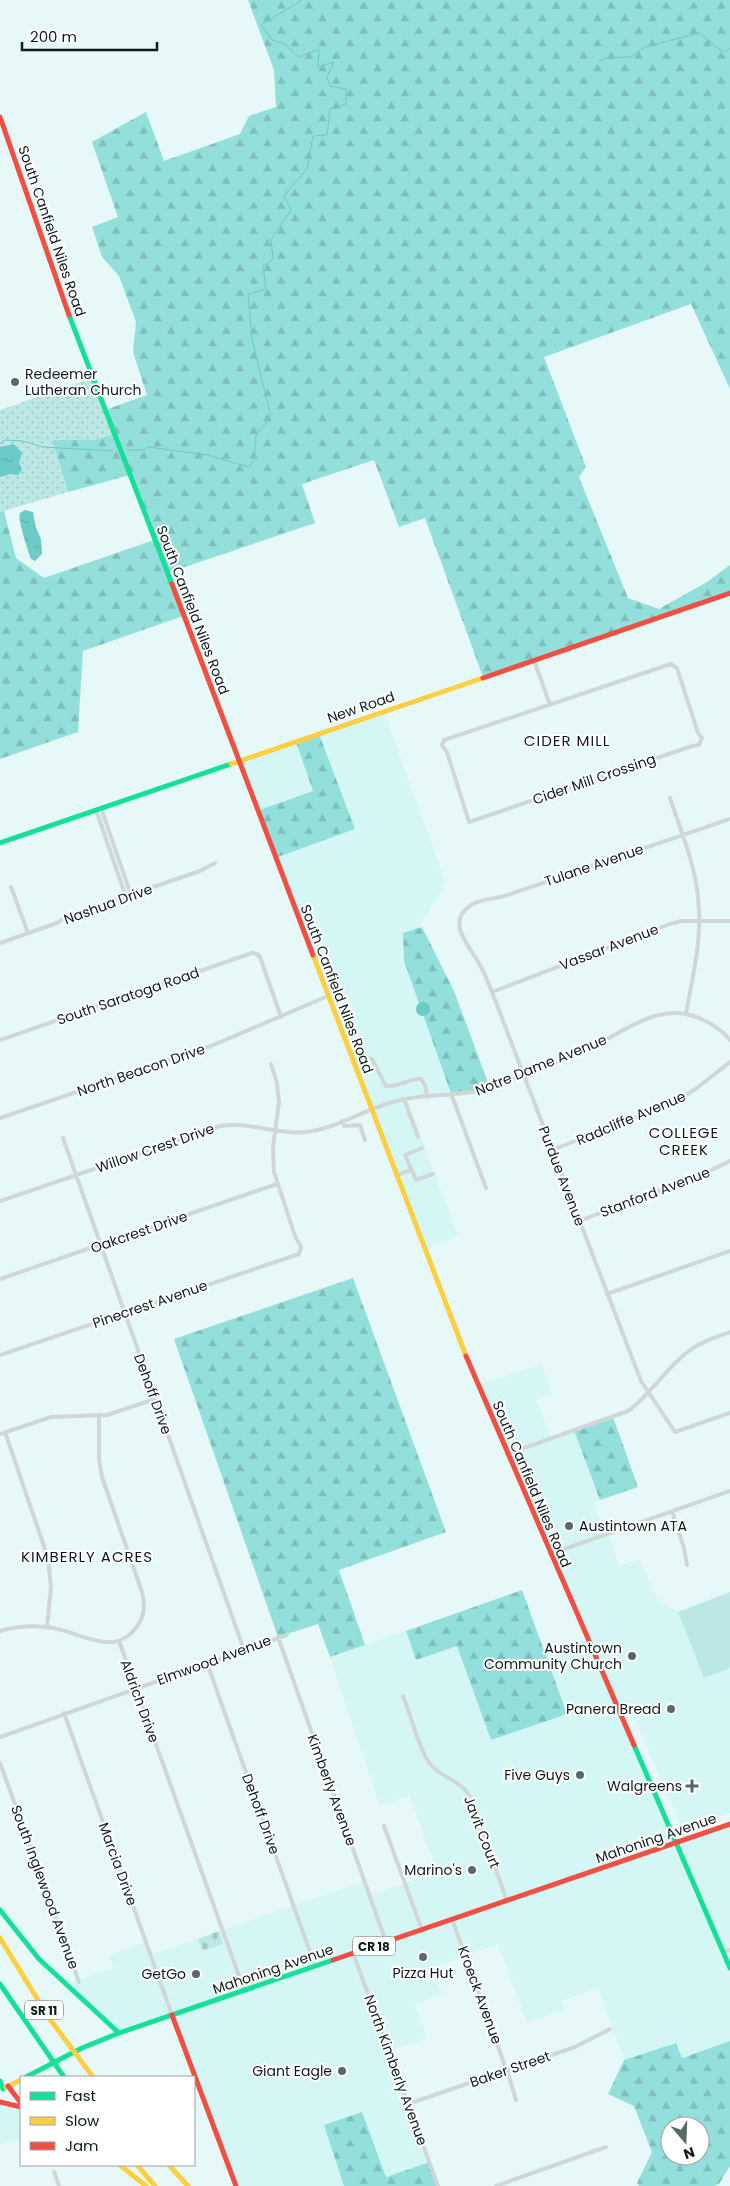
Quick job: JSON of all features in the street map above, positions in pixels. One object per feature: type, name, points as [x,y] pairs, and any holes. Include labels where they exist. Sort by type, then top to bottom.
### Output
[{"type":"main road","name":"South Canfield Niles Road","points":[[0,117],[68,311],[462,1347],[730,1968]]},
{"type":"main road","name":"New Road","points":[[0,843],[730,593]]},
{"type":"main road","name":"Mahoning Avenue","points":[[28,2076],[95,2042],[119,2033],[730,1824]]},
{"type":"main road","points":[[0,1910],[39,1959],[119,2033]]},
{"type":"main road","name":"SR 11","points":[[0,1938],[49,2018],[92,2076]]},
{"type":"main road","name":"SR 11","points":[[0,1984],[63,2076]]},
{"type":"main road","points":[[172,2015],[195,2076]]},
{"type":"main road","points":[[195,2076],[236,2186]]},
{"type":"main road","points":[[0,2080],[4,2088],[20,2104]]},
{"type":"main road","points":[[4,2088],[20,2080]]},
{"type":"main road","points":[[0,2102],[20,2105]]},
{"type":"main road","points":[[121,2166],[146,2186]]},
{"type":"main road","points":[[138,2166],[155,2186]]},
{"type":"main road","points":[[169,2166],[188,2186]]},
{"type":"street","points":[[534,660],[550,706]]},
{"type":"street","name":"Cider Mill Crossing","points":[[671,664],[677,668],[703,740],[699,745],[470,822],[442,742],[446,739],[550,706],[671,664]]},
{"type":"street","points":[[670,798],[696,880],[700,921],[698,950],[686,1014]]},
{"type":"street","points":[[98,809],[128,896]]},
{"type":"street","name":"Tulane Avenue","points":[[462,916],[468,908],[478,902],[505,896],[730,819]]},
{"type":"street","name":"Nashua Drive","points":[[0,943],[57,923],[68,916],[200,871],[214,863]]},
{"type":"street","points":[[11,887],[28,933]]},
{"type":"street","name":"Purdue Avenue","points":[[462,916],[460,934],[481,966],[492,992],[607,1294],[641,1381],[648,1394],[675,1432],[730,1413]]},
{"type":"street","name":"Vassar Avenue","points":[[492,992],[670,924],[730,921]]},
{"type":"street","name":"South Saratoga Road","points":[[0,1040],[252,953],[260,957],[281,1017]]},
{"type":"street","name":"North Beacon Drive","points":[[0,1118],[211,1046],[328,996]]},
{"type":"street","name":"Notre Dame Avenue","points":[[371,1109],[404,1099],[452,1096],[487,1089],[590,1048],[646,1018],[667,1013],[686,1014],[708,1022],[730,1040]]},
{"type":"street","points":[[353,1062],[367,1058],[372,1059],[386,1086],[396,1087],[421,1079],[427,1097]]},
{"type":"street","name":"Radcliffe Avenue","points":[[552,1150],[675,1102],[697,1088],[730,1062]]},
{"type":"street","points":[[271,1064],[279,1096],[273,1159],[277,1184]]},
{"type":"street","points":[[452,1096],[486,1188]]},
{"type":"street","points":[[404,1099],[418,1137]]},
{"type":"street","name":"Willow Crest Drive","points":[[0,1201],[220,1126],[242,1125],[292,1132],[309,1132],[371,1109]]},
{"type":"street","points":[[342,1121],[344,1126],[360,1125],[365,1140]]},
{"type":"street","name":"Dehoff Drive","points":[[63,1138],[244,1650]]},
{"type":"street","points":[[422,1148],[405,1155],[411,1170],[416,1180],[433,1174]]},
{"type":"street","name":"Stanford Avenue","points":[[579,1221],[703,1174],[730,1161]]},
{"type":"street","points":[[397,1175],[411,1170]]},
{"type":"street","name":"Oakcrest Drive","points":[[0,1279],[277,1184]]},
{"type":"street","name":"Pinecrest Avenue","points":[[0,1355],[286,1258],[295,1257],[300,1253],[300,1244],[295,1236],[277,1184]]},
{"type":"street","points":[[607,1294],[730,1251]]},
{"type":"street","points":[[507,1454],[620,1415],[635,1406],[648,1394],[685,1353],[701,1343],[730,1332]]},
{"type":"street","points":[[46,1627],[51,1587],[48,1558],[2,1433],[51,1417],[114,1413],[154,1399]]},
{"type":"street","name":"Aldrich Drive","points":[[99,1415],[99,1459],[102,1477],[144,1600],[144,1611],[140,1622],[130,1634],[119,1641],[244,1990]]},
{"type":"street","points":[[550,1554],[730,1491]]},
{"type":"street","points":[[672,1511],[684,1548],[687,1565]]},
{"type":"street","points":[[0,1631],[19,1627],[46,1627],[102,1642],[119,1641]]},
{"type":"street","name":"Elmwood Avenue","points":[[0,1736],[287,1635]]},
{"type":"street","name":"Kimberly Avenue","points":[[278,1637],[386,1942]]},
{"type":"street","name":"Dehoff Drive","points":[[207,1662],[315,1966]]},
{"type":"street","name":"Javit Court","points":[[403,1696],[429,1762],[439,1772],[460,1784],[470,1797],[507,1901]]},
{"type":"street","name":"Marcia Drive","points":[[64,1713],[172,2015]]},
{"type":"street","name":"South Inglewood Avenue","points":[[0,1763],[80,1982]]},
{"type":"street","points":[[384,1826],[422,1930]]},
{"type":"street","name":"Kroeck Avenue","points":[[452,1919],[507,2070],[516,2100]]},
{"type":"street","points":[[723,1952],[730,1950]]},
{"type":"street","name":"North Kimberly Avenue","points":[[353,1953],[438,2186]]},
{"type":"street","name":"Baker Street","points":[[408,2104],[575,2047],[610,2029]]},
{"type":"street","points":[[496,2186],[606,2147]]},
{"type":"street","points":[[54,2172],[59,2186]]},
{"type":"shaded area","points":[[384,712],[446,883],[420,925],[422,927],[403,933],[452,1096],[407,1099],[458,1236],[425,1249],[238,762]]},
{"type":"shaded area","points":[[541,1364],[553,1393],[536,1400],[551,1438],[574,1430],[600,1500],[594,1502],[605,1534],[608,1533],[619,1566],[639,1559],[657,1599],[678,1612],[704,1677],[730,1668],[730,1813],[687,1828],[685,1824],[681,1825],[631,1710],[620,1714],[676,1843],[730,1824],[730,2041],[681,2058],[675,2043],[624,2060],[598,1988],[561,2001],[564,2010],[527,2023],[498,1944],[433,1967],[442,1994],[415,2004],[427,2038],[389,2051],[430,2162],[361,2186],[236,2186],[172,2016],[119,2033],[66,1985],[114,1968],[109,1955],[145,1942],[150,1955],[365,1881],[370,1895],[437,1872],[410,1796],[380,1806],[330,1657],[406,1631],[416,1660],[457,1645],[491,1740],[567,1714],[545,1654],[587,1639],[478,1386]]},
{"type":"shaded area","points":[[0,2102],[20,2107],[20,2138],[0,2145]]},
{"type":"green space","points":[[248,0],[730,0],[730,389],[691,304],[544,357],[586,467],[579,477],[628,598],[659,609],[707,582],[730,565],[730,593],[483,677],[425,518],[399,527],[374,460],[302,484],[315,523],[167,573],[183,616],[83,651],[78,732],[0,759],[0,512],[4,511],[16,558],[44,578],[154,540],[130,475],[68,492],[52,440],[95,440],[114,434],[105,410],[147,395],[133,352],[136,322],[119,276],[102,257],[92,227],[118,217],[92,142],[146,112],[164,161],[240,134],[249,116],[276,107],[274,70]]},
{"type":"green space","points":[[93,378],[114,434],[95,440],[52,440],[68,492],[0,512],[0,410]]},
{"type":"green space","points":[[319,734],[355,829],[275,858],[257,811],[313,791],[296,742]]},
{"type":"green space","points":[[422,927],[454,991],[490,1088],[452,1096],[404,961],[403,933]]},
{"type":"green space","points":[[353,1278],[446,1532],[339,1570],[365,1645],[330,1657],[318,1624],[278,1637],[174,1339]]},
{"type":"green space","points":[[613,1417],[638,1487],[600,1500],[574,1430]]},
{"type":"green space","points":[[522,1590],[567,1714],[491,1740],[457,1646],[416,1660],[406,1631]]},
{"type":"green space","points":[[730,1592],[730,1668],[704,1678],[678,1612]]},
{"type":"green space","points":[[219,1931],[223,1944],[202,1951],[198,1939]]},
{"type":"green space","points":[[730,2041],[730,2166],[719,2184],[714,2186],[639,2186],[637,2183],[652,2152],[634,2106],[608,2094],[624,2060],[676,2043],[682,2058]]},
{"type":"green space","points":[[362,2112],[386,2177],[430,2162],[438,2186],[344,2186],[324,2125]]},
{"type":"water","points":[[14,444],[22,453],[19,462],[22,470],[18,475],[10,474],[0,477],[0,447]]},
{"type":"water","points":[[25,510],[33,512],[36,528],[41,539],[42,554],[35,561],[31,559],[19,516]]},
{"type":"water","points":[[420,1002],[426,1002],[430,1009],[426,1016],[420,1016],[416,1012],[416,1006]]},
{"type":"waterway","points":[[127,450],[143,450],[148,447],[207,455],[249,467],[254,461],[256,435],[271,417],[252,339],[248,294],[266,289],[263,266],[273,259],[271,240],[291,210],[284,196],[307,169],[313,136],[327,135],[330,109],[346,104],[346,89],[330,86],[327,77],[334,62],[318,67],[319,49],[298,57],[285,44],[272,40],[261,25],[302,0]]},
{"type":"waterway","points":[[599,61],[605,58],[631,57],[645,47],[699,33],[722,51],[727,51],[730,48]]},
{"type":"waterway","points":[[0,444],[5,440],[23,441],[43,447],[113,451]]},
{"type":"traffic: fast","points":[[69,315],[172,584]]},
{"type":"traffic: fast","points":[[0,843],[231,764]]},
{"type":"traffic: fast","points":[[634,1745],[730,1968]]},
{"type":"traffic: fast","points":[[0,1910],[39,1959],[119,2033]]},
{"type":"traffic: fast","points":[[28,2076],[82,2048],[119,2033],[333,1960]]},
{"type":"traffic: fast","points":[[0,1984],[63,2076]]},
{"type":"traffic: fast","points":[[0,2081],[3,2089]]},
{"type":"traffic: slow","points":[[231,764],[483,678]]},
{"type":"traffic: slow","points":[[313,955],[466,1356]]},
{"type":"traffic: slow","points":[[0,1938],[49,2018],[92,2076]]},
{"type":"traffic: slow","points":[[6,2087],[20,2080]]},
{"type":"traffic: slow","points":[[121,2166],[146,2186]]},
{"type":"traffic: slow","points":[[138,2166],[155,2186]]},
{"type":"traffic: slow","points":[[170,2166],[188,2186]]},
{"type":"traffic: jam","points":[[0,117],[69,315]]},
{"type":"traffic: jam","points":[[172,584],[313,955]]},
{"type":"traffic: jam","points":[[483,678],[730,593]]},
{"type":"traffic: jam","points":[[466,1356],[634,1745]]},
{"type":"traffic: jam","points":[[333,1960],[730,1824]]},
{"type":"traffic: jam","points":[[172,2015],[195,2076]]},
{"type":"traffic: jam","points":[[195,2076],[236,2186]]},
{"type":"traffic: jam","points":[[8,2086],[20,2102]]},
{"type":"traffic: jam","points":[[0,2102],[20,2107]]},
{"type":"place","name":"Redeemer Lutheran Church","points":[[15,382]]},
{"type":"place","name":"Austintown ATA","points":[[569,1526]]},
{"type":"place","name":"Austintown Community Church","points":[[632,1656]]},
{"type":"place","name":"Panera Bread","points":[[671,1709]]},
{"type":"place","name":"Five Guys","points":[[580,1775]]},
{"type":"place","name":"Walgreens","points":[[692,1786]]},
{"type":"place","name":"Marino's","points":[[472,1870]]},
{"type":"place","name":"Pizza Hut","points":[[423,1957]]},
{"type":"place","name":"GetGo","points":[[196,1974]]},
{"type":"place","name":"Giant Eagle","points":[[342,2071]]},
{"type":"district","name":"CIDER MILL","points":[[567,740]]},
{"type":"district","name":"COLLEGE CREEK","points":[[684,1140]]},
{"type":"district","name":"KIMBERLY ACRES","points":[[87,1556]]}]
